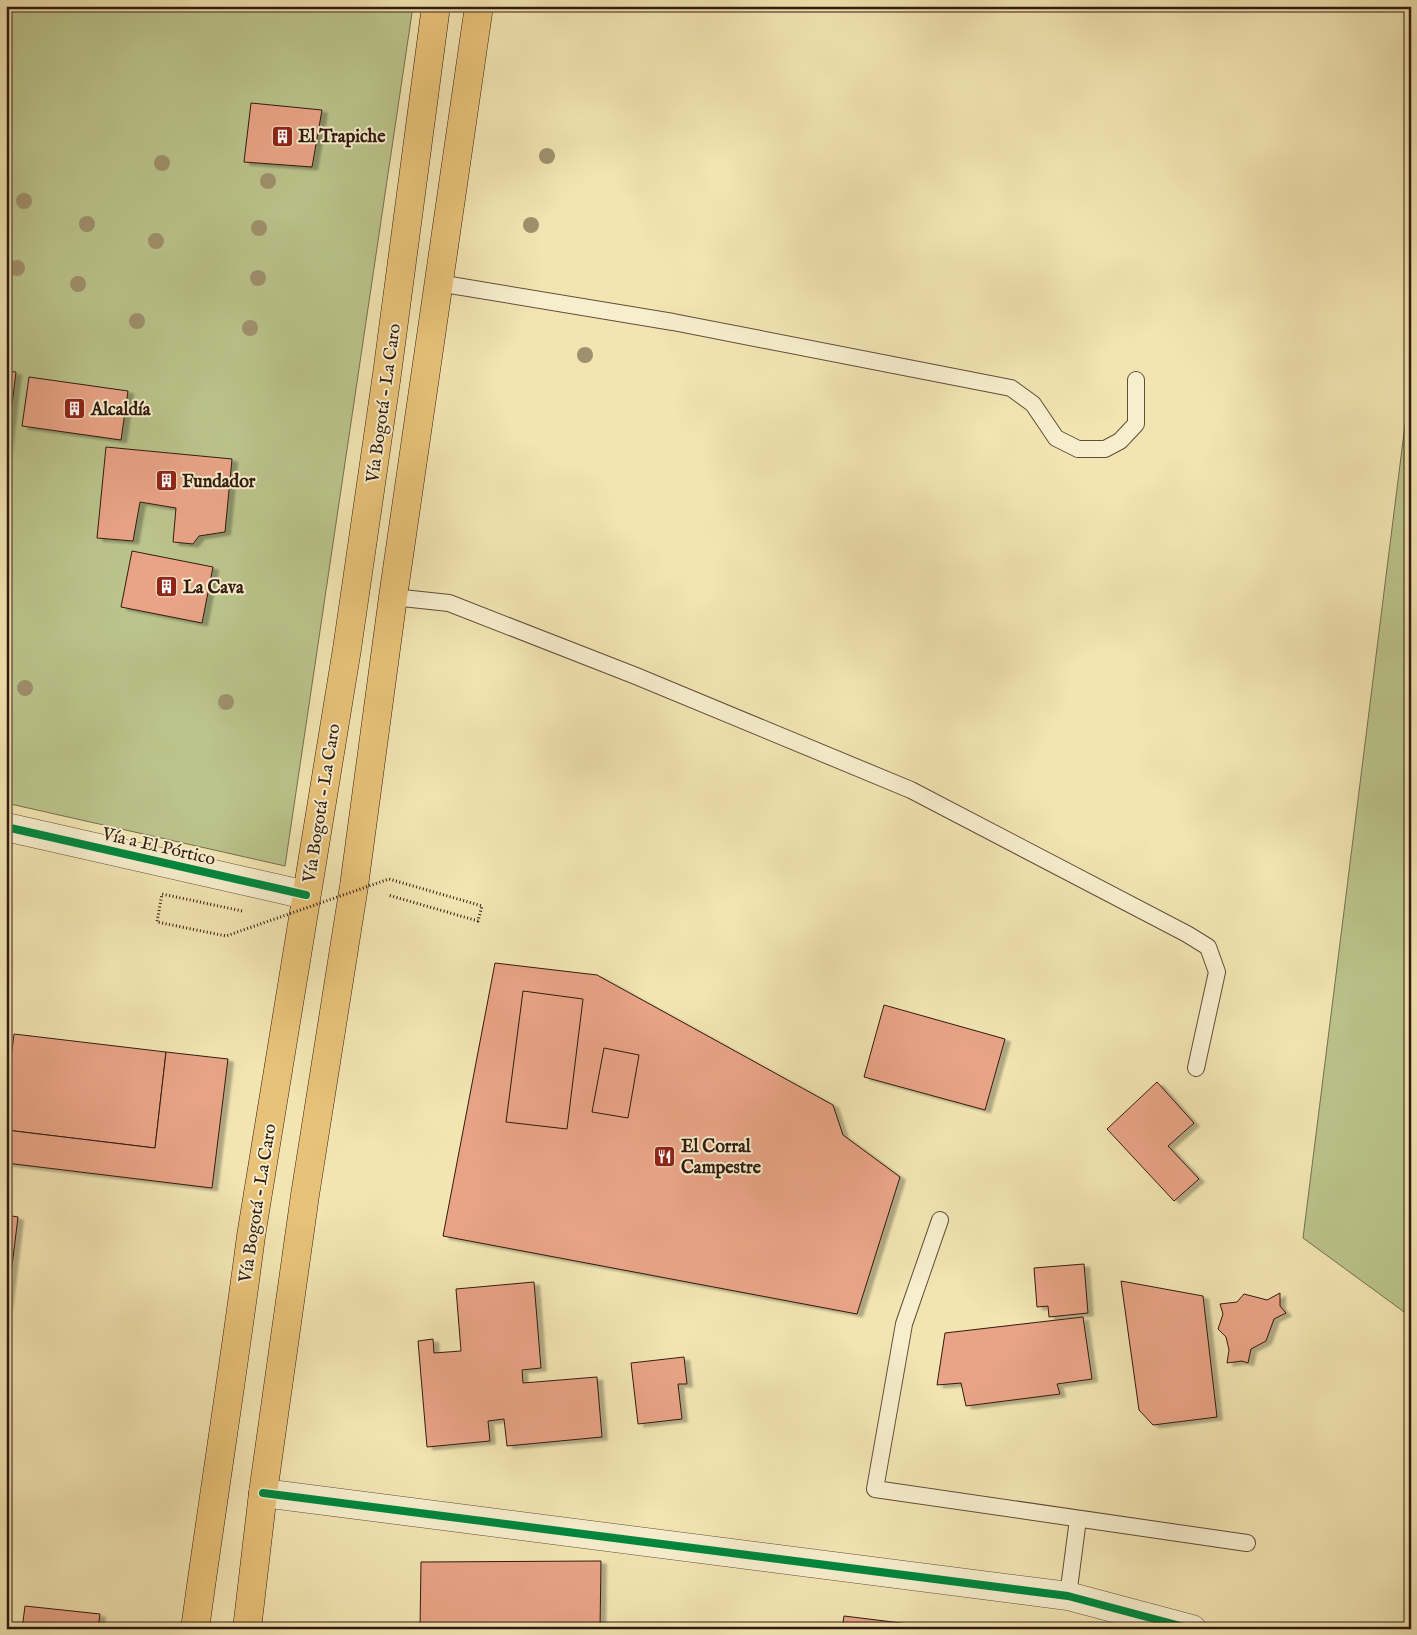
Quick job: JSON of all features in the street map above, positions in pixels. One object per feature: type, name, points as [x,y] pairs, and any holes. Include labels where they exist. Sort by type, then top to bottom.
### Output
[{"type":"main road","name":"Vía Bogotá - La Caro","points":[[196,1629],[214,1490],[239,1333],[251,1236],[348,639],[388,364],[436,6]]},
{"type":"main road","points":[[247,1629],[263,1493],[305,1195],[354,886],[393,597],[479,6]]},
{"type":"street","name":"Vía a El Pórtico","points":[[6,826],[306,895]]},
{"type":"street","points":[[263,1493],[1068,1596],[1192,1629]]},
{"type":"lane","points":[[438,283],[673,322],[1011,388],[1033,404],[1056,438],[1078,449],[1104,449],[1120,440],[1136,424],[1136,380]]},
{"type":"lane","points":[[393,597],[449,604],[636,676],[902,786],[1187,934],[1208,947],[1217,972],[1196,1068]]},
{"type":"lane","points":[[940,1220],[904,1324],[875,1489],[1247,1543]]},
{"type":"lane","points":[[1068,1596],[1078,1519]]},
{"type":"path","points":[[242,910],[162,894],[157,922],[226,936],[389,879],[482,906],[478,921],[388,895]]},
{"type":"green space","points":[[6,6],[413,6],[285,866],[6,803]]},
{"type":"green space","points":[[1411,377],[1411,1317],[1303,1238]]},
{"type":"building","name":"El Trapiche","points":[[251,103],[322,110],[312,167],[244,162]]},
{"type":"building","points":[[6,371],[16,372],[6,454]]},
{"type":"building","name":"Alcaldía","points":[[29,377],[128,391],[121,440],[22,426]]},
{"type":"building","name":"Fundador","points":[[106,447],[232,459],[225,532],[199,536],[193,544],[173,542],[176,508],[140,502],[133,541],[97,538]]},
{"type":"building","name":"La Cava","points":[[132,551],[213,567],[202,623],[121,607]]},
{"type":"building","name":"El Corral Campestre","points":[[495,963],[597,975],[833,1105],[843,1135],[900,1177],[857,1314],[443,1236]]},
{"type":"building","points":[[523,991],[583,999],[567,1129],[506,1122]]},
{"type":"building","points":[[884,1005],[1005,1039],[985,1110],[864,1077]]},
{"type":"building","points":[[14,1034],[166,1052],[155,1148],[6,1130],[6,1101]]},
{"type":"building","points":[[604,1048],[639,1055],[628,1118],[592,1112]]},
{"type":"building","points":[[166,1052],[228,1059],[212,1188],[6,1163],[6,1130],[155,1148]]},
{"type":"building","points":[[1157,1082],[1194,1123],[1168,1146],[1199,1179],[1174,1201],[1107,1129]]},
{"type":"building","points":[[6,1215],[18,1217],[7,1307],[6,1307]]},
{"type":"building","points":[[1084,1264],[1088,1313],[1049,1317],[1048,1306],[1037,1307],[1034,1268]]},
{"type":"building","points":[[1121,1281],[1203,1296],[1217,1417],[1153,1425],[1139,1410]]},
{"type":"building","points":[[534,1282],[541,1368],[522,1370],[523,1383],[597,1377],[602,1437],[507,1446],[504,1419],[488,1421],[490,1441],[427,1447],[418,1341],[433,1339],[434,1353],[461,1351],[456,1289]]},
{"type":"building","points":[[1280,1293],[1280,1306],[1286,1313],[1274,1319],[1266,1341],[1251,1349],[1248,1363],[1242,1361],[1227,1363],[1229,1350],[1226,1337],[1218,1329],[1223,1314],[1220,1304],[1237,1302],[1244,1294],[1267,1300]]},
{"type":"building","points":[[1083,1317],[1092,1379],[1057,1384],[1060,1394],[966,1406],[961,1383],[937,1385],[945,1333]]},
{"type":"building","points":[[684,1357],[687,1384],[678,1384],[682,1419],[638,1424],[631,1363]]},
{"type":"building","points":[[601,1561],[600,1629],[420,1629],[421,1562]]},
{"type":"building","points":[[25,1606],[100,1614],[98,1629],[22,1629]]},
{"type":"building","points":[[844,1616],[926,1626],[926,1629],[842,1629]]},
{"type":"cycle path","points":[[6,827],[306,895]]},
{"type":"cycle path","points":[[263,1493],[1068,1596],[1192,1629]]},
{"type":"place","name":"El Trapiche","points":[[282,136]]},
{"type":"place","name":"Alcaldía","points":[[75,409]]},
{"type":"place","name":"Fundador","points":[[166,481]]},
{"type":"place","name":"La Cava","points":[[167,587]]},
{"type":"place","name":"El Corral Campestre","points":[[665,1156]]}]
